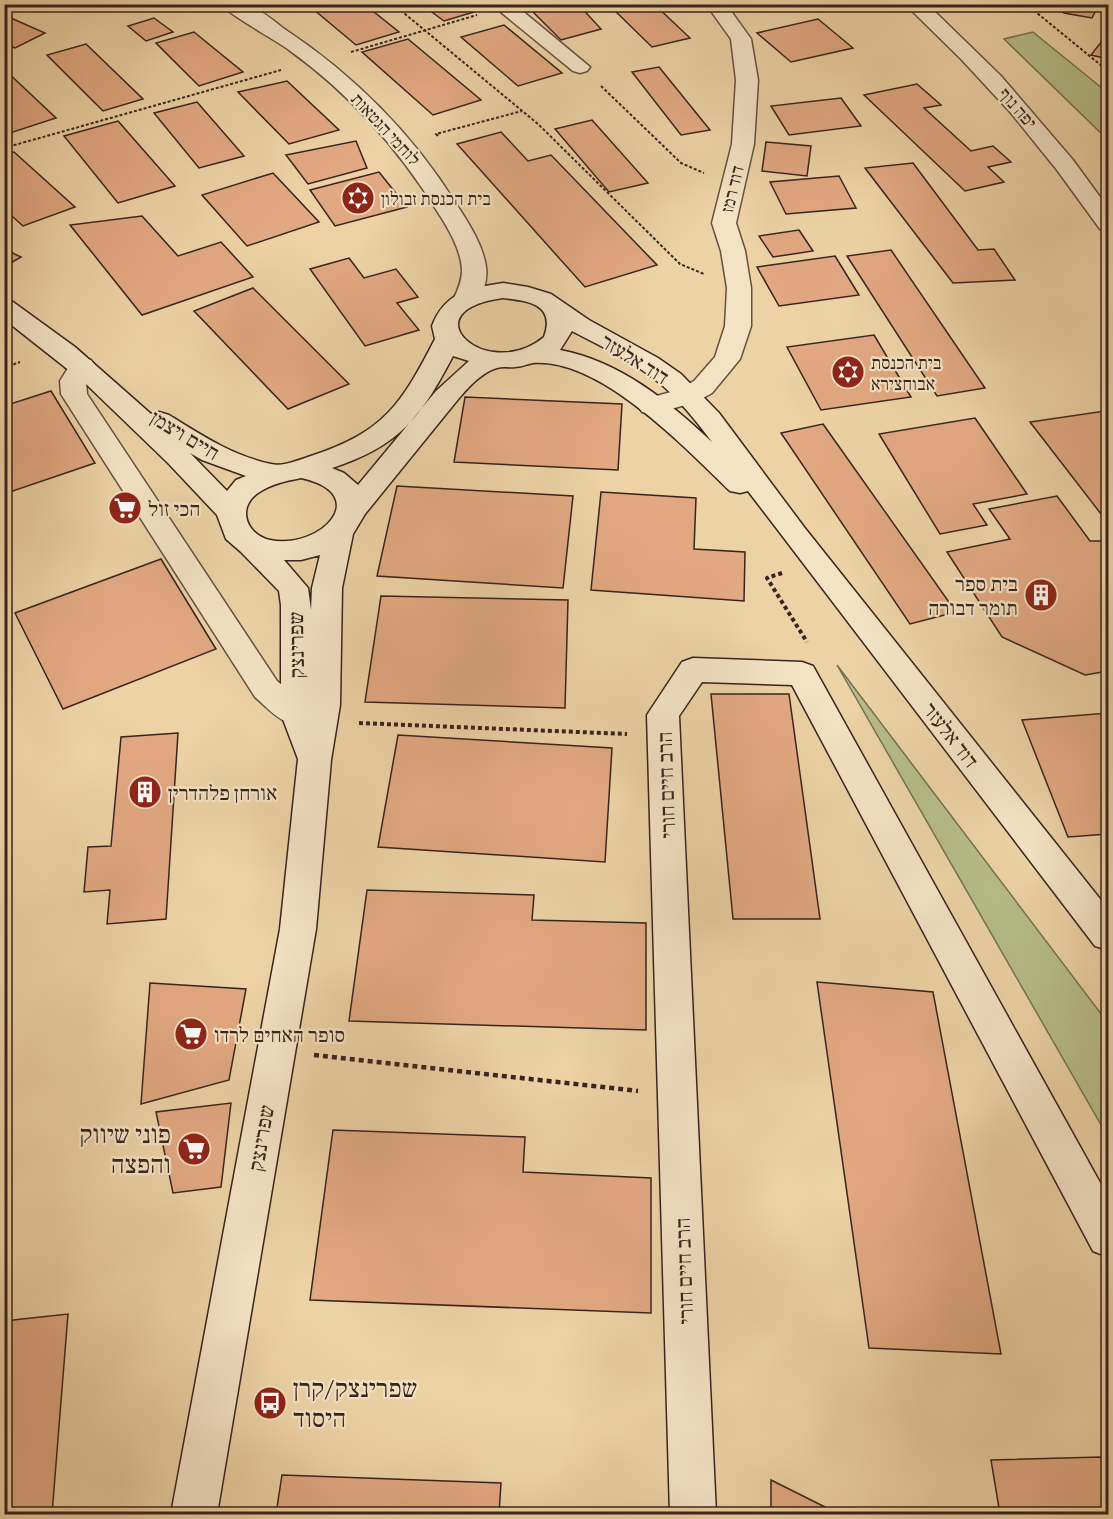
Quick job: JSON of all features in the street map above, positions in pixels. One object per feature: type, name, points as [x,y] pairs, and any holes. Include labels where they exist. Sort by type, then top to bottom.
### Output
[{"type":"street","name":"לוחמי הגטאות","points":[[231,4],[317,60],[384,121],[411,151],[470,248],[474,287],[466,300]]},
{"type":"street","name":"דוד רמז","points":[[651,406],[687,396],[703,387],[727,359],[738,326],[739,288],[733,251],[724,223],[743,144],[747,80],[741,39],[716,4]]},
{"type":"street","name":"יפה נוף","points":[[915,4],[995,82],[1035,127],[1108,224]]},
{"type":"street","points":[[503,6],[580,68]]},
{"type":"street","points":[[518,291],[542,298],[554,308],[561,319],[559,336],[548,347],[532,355],[513,360],[476,357],[459,349],[448,339],[444,327],[446,315],[456,304],[488,292],[518,291]]},
{"type":"street","name":"חיים ויצמן","points":[[4,307],[104,385],[230,512]]},
{"type":"street","name":"דוד אלעזר","points":[[554,308],[672,380],[710,419],[794,534],[1108,935]]},
{"type":"street","points":[[448,339],[420,391],[388,428],[370,442],[301,469],[270,474],[244,487],[234,500],[230,512],[231,525],[239,536],[252,545],[288,552],[308,549],[326,542],[345,522],[461,379],[492,360]]},
{"type":"street","name":"דוד אלעזר","points":[[532,355],[555,356],[593,368],[651,406],[794,534]]},
{"type":"street","points":[[82,366],[73,381],[74,394],[266,689],[309,718]]},
{"type":"street","name":"חיים ויצמן","points":[[104,385],[212,454],[270,474]]},
{"type":"street","points":[[301,469],[320,472],[337,480],[348,491],[352,505],[345,522]]},
{"type":"street","name":"שפרינצק","points":[[309,718],[324,705],[327,588],[345,522]]},
{"type":"street","name":"שפרינצק","points":[[194,1515],[298,929],[314,760],[293,588],[252,545]]},
{"type":"street","name":"הרב חיים חורי","points":[[693,1515],[663,715],[693,670],[802,674]]},
{"type":"street","points":[[802,674],[1108,1237]]},
{"type":"path","points":[[393,4],[538,124],[680,264],[739,288]]},
{"type":"path","points":[[1026,4],[1108,71]]},
{"type":"path","points":[[336,77],[358,70],[344,54],[503,6]]},
{"type":"path","points":[[4,148],[317,60]]},
{"type":"path","points":[[580,68],[681,163],[706,174],[734,181]]},
{"type":"path","points":[[442,143],[436,134],[522,111]]},
{"type":"path","points":[[4,368],[20,362]]},
{"type":"path","points":[[802,674],[813,651],[767,578],[815,561]]},
{"type":"path","points":[[309,718],[664,735]]},
{"type":"path","points":[[276,1051],[677,1095]]},
{"type":"green space","points":[[1033,32],[1108,93],[1108,140],[1004,39]]},
{"type":"green space","points":[[837,665],[1108,1023],[1108,1137]]},
{"type":"building","points":[[307,4],[364,4],[399,32],[356,45]]},
{"type":"building","points":[[421,4],[463,4],[474,12],[444,21]]},
{"type":"building","points":[[578,4],[601,29],[561,40],[526,5]]},
{"type":"building","points":[[608,4],[654,4],[690,38],[652,47]]},
{"type":"building","points":[[1055,4],[1099,4],[1092,18],[1064,13]]},
{"type":"building","points":[[4,15],[45,33],[15,48],[4,43]]},
{"type":"building","points":[[154,18],[173,32],[146,41],[128,26]]},
{"type":"building","points":[[818,19],[853,48],[791,62],[757,33]]},
{"type":"building","points":[[504,25],[562,73],[518,86],[461,37]]},
{"type":"building","points":[[194,32],[243,72],[199,86],[156,43]]},
{"type":"building","points":[[408,39],[481,100],[433,115],[362,52]]},
{"type":"building","points":[[1108,40],[1108,59],[1091,55],[1102,41]]},
{"type":"building","points":[[86,44],[143,99],[103,111],[47,55]]},
{"type":"building","points":[[659,67],[710,130],[681,135],[632,72]]},
{"type":"building","points":[[4,69],[56,118],[10,133],[4,127]]},
{"type":"building","points":[[287,81],[339,130],[289,144],[238,92]]},
{"type":"building","points":[[917,84],[941,105],[924,108],[971,151],[993,146],[1011,162],[988,167],[1004,182],[965,191],[864,95]]},
{"type":"building","points":[[841,98],[861,126],[789,135],[771,106]]},
{"type":"building","points":[[197,102],[244,156],[199,168],[154,113]]},
{"type":"building","points":[[592,120],[648,183],[609,192],[555,129]]},
{"type":"building","points":[[118,121],[175,186],[118,203],[64,136]]},
{"type":"building","points":[[501,132],[528,161],[551,155],[657,265],[585,287],[457,144]]},
{"type":"building","points":[[356,141],[367,168],[308,184],[286,155]]},
{"type":"building","points":[[766,142],[811,146],[807,176],[762,171]]},
{"type":"building","points":[[14,152],[75,207],[23,226],[4,209],[4,155]]},
{"type":"building","points":[[913,163],[978,250],[994,249],[1015,280],[953,283],[865,168]]},
{"type":"building","name":"בית הכנסת זבולון","points":[[379,172],[407,207],[335,226],[310,190]]},
{"type":"building","points":[[273,173],[319,222],[247,246],[202,195]]},
{"type":"building","points":[[839,176],[856,208],[786,214],[770,182]]},
{"type":"building","points":[[142,216],[178,256],[221,242],[253,277],[142,315],[70,225]]},
{"type":"building","points":[[799,230],[813,251],[773,257],[759,236]]},
{"type":"building","points":[[4,249],[21,257],[4,267]]},
{"type":"building","points":[[891,250],[985,388],[937,396],[847,256]]},
{"type":"building","points":[[835,256],[859,295],[779,306],[757,267]]},
{"type":"building","points":[[349,258],[364,278],[396,269],[418,297],[397,303],[419,330],[365,346],[310,269]]},
{"type":"building","points":[[253,288],[349,384],[288,409],[194,311]]},
{"type":"building","name":"בית הכנסת אבוחצירא","points":[[874,335],[911,397],[821,410],[787,347]]},
{"type":"building","points":[[51,391],[95,463],[4,494],[4,406]]},
{"type":"building","points":[[465,397],[622,404],[618,470],[454,462]]},
{"type":"building","points":[[1105,411],[1108,416],[1108,523],[1030,422]]},
{"type":"building","points":[[975,418],[1027,494],[973,504],[987,525],[940,534],[879,434]]},
{"type":"building","points":[[823,424],[956,612],[910,624],[781,433]]},
{"type":"building","points":[[397,486],[573,496],[563,588],[377,576]]},
{"type":"building","points":[[601,492],[696,498],[694,549],[745,552],[744,601],[591,590]]},
{"type":"building","name":"בית ספר תומר דבורה","points":[[1057,496],[1090,541],[1108,541],[1108,671],[1085,675],[1002,637],[947,552],[1010,539],[989,509]]},
{"type":"building","points":[[161,559],[216,649],[63,709],[15,613]]},
{"type":"building","points":[[381,596],[568,600],[565,708],[365,702]]},
{"type":"building","points":[[711,694],[789,694],[820,919],[733,919]]},
{"type":"building","points":[[1108,713],[1108,834],[1068,837],[1022,720]]},
{"type":"building","name":"אורחן פלהדרין","points":[[178,733],[166,919],[107,924],[110,890],[84,892],[88,847],[111,846],[121,737]]},
{"type":"building","points":[[398,735],[612,748],[605,862],[378,847]]},
{"type":"building","points":[[367,890],[534,895],[532,920],[646,923],[646,1030],[349,1021]]},
{"type":"building","points":[[817,982],[933,992],[1001,1354],[869,1348]]},
{"type":"building","name":"סופר האחים לרדו","points":[[150,983],[246,989],[229,1080],[141,1104]]},
{"type":"building","name":"פוני שיווק והפצה","points":[[231,1103],[221,1187],[173,1193],[156,1112]]},
{"type":"building","points":[[333,1130],[525,1137],[523,1172],[651,1178],[651,1313],[310,1300]]},
{"type":"building","points":[[68,1314],[52,1514],[4,1514],[4,1321]]},
{"type":"building","points":[[1101,1457],[1108,1489],[1108,1514],[1000,1514],[991,1460]]},
{"type":"building","points":[[282,1475],[501,1483],[499,1514],[276,1514]]},
{"type":"building","points":[[771,1480],[839,1514],[771,1514]]},
{"type":"place","name":"בית הכנסת זבולון","points":[[358,198]]},
{"type":"place","name":"בית הכנסת אבוחצירא","points":[[848,372]]},
{"type":"place","name":"הכי זול","points":[[125,508]]},
{"type":"place","name":"בית ספר תומר דבורה","points":[[1041,595]]},
{"type":"place","name":"אורחן פלהדרין","points":[[145,792]]},
{"type":"place","name":"סופר האחים לרדו","points":[[191,1034]]},
{"type":"place","name":"פוני שיווק והפצה","points":[[194,1149]]},
{"type":"place","name":"שפרינצק/קרן היסוד","points":[[270,1403]]}]
